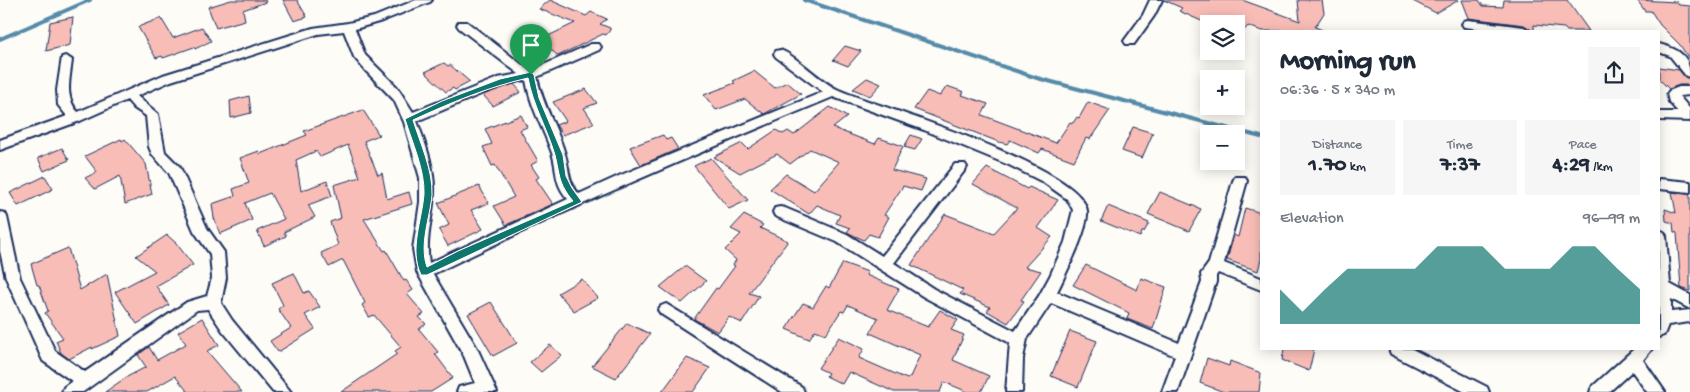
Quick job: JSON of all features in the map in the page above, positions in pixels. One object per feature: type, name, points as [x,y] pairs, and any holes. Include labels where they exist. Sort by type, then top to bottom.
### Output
[{"type":"street","points":[[0,145],[76,118],[167,78],[317,31],[348,27],[378,19],[426,0]]},
{"type":"street","points":[[1130,40],[1148,16],[1156,0]]},
{"type":"street","points":[[1468,24],[1516,30]]},
{"type":"street","points":[[463,25],[529,75],[535,98],[559,155],[562,176],[568,190],[578,202]]},
{"type":"street","points":[[348,27],[361,58],[395,91],[409,119],[427,178],[428,194],[421,239],[421,262],[424,272],[471,352],[489,392]]},
{"type":"street","points":[[409,119],[461,96],[502,81],[529,75],[595,47]]},
{"type":"street","points":[[1660,48],[1674,53],[1690,73]]},
{"type":"street","points":[[780,54],[833,92],[974,143],[1054,182],[1072,193],[1080,207],[1077,229],[1048,295],[1019,340],[1014,392]]},
{"type":"street","points":[[66,60],[63,90],[64,105],[76,118]]},
{"type":"street","points":[[1690,91],[1678,91],[1673,94],[1673,99],[1690,117]]},
{"type":"street","points":[[424,272],[578,202],[626,178],[833,92]]},
{"type":"street","points":[[129,94],[138,105],[152,114],[156,147],[159,154],[175,170],[201,231],[217,252],[219,278],[213,304]]},
{"type":"street","points":[[1660,116],[1690,117]]},
{"type":"street","points":[[884,265],[960,167]]},
{"type":"street","points":[[1170,392],[1182,352],[1208,282],[1208,274],[1216,266],[1240,181]]},
{"type":"street","points":[[1660,184],[1690,188]]},
{"type":"street","points":[[780,212],[842,238],[929,293],[1019,340]]},
{"type":"street","points":[[0,217],[13,278],[49,356],[84,381]]},
{"type":"street","points":[[1660,249],[1664,309],[1660,324],[1690,316]]},
{"type":"street","points":[[1216,266],[1260,284]]},
{"type":"street","points":[[1663,287],[1690,303]]},
{"type":"street","points":[[1048,295],[1182,352]]},
{"type":"street","points":[[70,392],[192,306],[204,302],[213,304],[219,309],[228,325],[279,391]]},
{"type":"street","points":[[666,310],[796,392]]},
{"type":"street","points":[[1399,350],[1481,392]]},
{"type":"street","points":[[1598,392],[1639,355],[1657,392]]},
{"type":"street","points":[[466,392],[477,390],[485,392]]},
{"type":"building","points":[[231,0],[265,0],[266,2],[243,10],[245,20],[216,28],[208,7]]},
{"type":"building","points":[[283,0],[297,0],[307,17],[294,21]]},
{"type":"building","points":[[550,0],[586,16],[591,12],[607,19],[600,24],[610,28],[610,30],[606,35],[603,34],[558,56],[540,40],[575,23],[539,9]]},
{"type":"building","points":[[1164,0],[1242,0],[1300,21],[1298,0],[1322,0],[1324,13],[1315,27],[1322,30],[1260,30],[1248,26],[1245,29],[1245,15],[1200,15],[1200,20],[1179,11],[1182,8]]},
{"type":"building","points":[[1411,0],[1459,0],[1436,13]]},
{"type":"building","points":[[1462,0],[1479,0],[1483,6],[1503,7],[1504,0],[1567,0],[1588,30],[1566,30],[1564,28],[1534,25],[1534,30],[1531,30],[1524,25],[1469,18]]},
{"type":"building","points":[[1637,0],[1677,2],[1679,5],[1690,6],[1690,60],[1680,45],[1660,25],[1651,11],[1645,11]]},
{"type":"building","points":[[73,17],[70,45],[46,51],[50,22]]},
{"type":"building","points":[[161,18],[173,38],[202,27],[211,41],[195,49],[194,47],[163,58],[162,56],[156,58],[138,27]]},
{"type":"building","points":[[845,46],[861,51],[848,66],[833,60]]},
{"type":"building","points":[[444,63],[448,66],[450,65],[470,82],[455,90],[453,88],[446,92],[425,72]]},
{"type":"building","points":[[1660,67],[1679,70],[1685,77],[1690,79],[1690,85],[1679,85],[1669,89],[1660,80]]},
{"type":"building","points":[[754,71],[775,88],[787,82],[801,94],[764,114],[745,99],[716,110],[704,95],[735,83],[733,81]]},
{"type":"building","points":[[867,78],[881,84],[870,96],[853,89]]},
{"type":"building","points":[[514,84],[521,92],[493,106],[483,95]]},
{"type":"building","points":[[947,86],[964,92],[962,95],[988,104],[982,115],[1056,143],[1070,122],[1073,123],[1077,117],[1079,118],[1088,102],[1110,110],[1090,139],[1086,138],[1074,161],[1042,149],[1039,153],[1010,140],[1007,144],[999,142],[914,109],[927,91],[940,96]]},
{"type":"building","points":[[586,89],[597,103],[584,108],[594,123],[563,135],[556,125],[566,121],[553,102]]},
{"type":"building","points":[[249,96],[251,113],[231,118],[230,101]]},
{"type":"building","points":[[830,107],[847,117],[833,128],[875,144],[879,138],[903,146],[892,170],[926,179],[921,191],[903,186],[884,215],[889,217],[878,237],[869,234],[864,240],[847,232],[850,228],[836,223],[840,215],[817,205],[809,214],[770,189],[786,174],[814,191],[839,162],[810,149],[790,164],[777,154],[740,173],[714,157],[742,143],[748,149],[776,130],[783,134],[788,131],[794,135]]},
{"type":"building","points":[[363,110],[379,135],[364,141],[378,175],[382,173],[387,199],[409,192],[412,204],[364,219],[384,251],[386,250],[404,281],[406,280],[413,290],[407,294],[424,314],[419,317],[426,324],[419,329],[438,352],[435,354],[453,378],[431,392],[341,392],[397,354],[395,351],[401,347],[374,315],[369,317],[362,305],[365,303],[343,260],[329,267],[321,253],[338,245],[330,222],[341,218],[334,185],[360,177],[348,145],[320,157],[316,151],[296,160],[301,191],[327,181],[332,196],[308,205],[315,217],[284,232],[286,236],[264,246],[257,231],[284,219],[270,193],[245,203],[252,220],[220,234],[214,218],[212,204],[235,196],[233,189],[249,183],[240,158],[259,151],[260,154],[307,135],[304,131]]},
{"type":"building","points":[[521,115],[527,127],[520,130],[538,161],[531,165],[539,177],[536,179],[553,204],[506,225],[494,206],[514,197],[495,165],[492,166],[483,147],[492,144],[485,129]]},
{"type":"building","points":[[1133,127],[1153,133],[1142,158],[1122,151]]},
{"type":"building","points":[[663,135],[666,140],[671,138],[678,149],[641,165],[630,147]]},
{"type":"building","points":[[911,135],[922,139],[915,150],[904,147]]},
{"type":"building","points":[[121,139],[122,141],[125,139],[146,164],[152,194],[125,204],[120,176],[95,189],[85,178],[97,172],[85,156]]},
{"type":"building","points":[[62,148],[69,160],[44,171],[38,158]]},
{"type":"building","points":[[711,158],[748,200],[729,209],[694,166]]},
{"type":"building","points":[[987,168],[1027,189],[1029,187],[1058,200],[1038,228],[1052,237],[1025,267],[1041,271],[1021,300],[1024,301],[1008,323],[987,311],[990,307],[960,294],[963,290],[911,265],[945,214],[994,233],[1017,208],[973,184]]},
{"type":"building","points":[[45,176],[53,189],[18,206],[10,193]]},
{"type":"building","points":[[479,186],[489,203],[471,210],[483,229],[448,246],[439,230],[449,225],[438,203]]},
{"type":"building","points":[[1160,192],[1201,209],[1189,231],[1148,214]]},
{"type":"building","points":[[1672,192],[1690,195],[1690,291],[1681,288],[1677,233],[1674,232],[1673,223],[1666,221],[1665,209],[1676,213]]},
{"type":"building","points":[[1108,206],[1149,223],[1140,237],[1101,221]]},
{"type":"building","points":[[1245,208],[1260,213],[1260,263],[1258,271],[1227,260],[1234,235],[1238,237]]},
{"type":"building","points":[[744,215],[763,225],[760,228],[788,241],[749,293],[759,296],[742,323],[729,317],[718,332],[694,319],[716,288],[718,289],[735,266],[733,265],[736,260],[725,250],[741,234],[731,229]]},
{"type":"building","points":[[167,235],[176,243],[193,265],[156,286],[169,305],[137,324],[115,292],[155,271],[136,256]]},
{"type":"building","points":[[68,248],[80,290],[107,274],[120,336],[69,359],[61,353],[56,341],[63,338],[45,313],[48,311],[39,285],[37,285],[31,264]]},
{"type":"building","points":[[843,263],[868,272],[866,275],[899,289],[887,310],[928,327],[940,310],[958,320],[951,330],[964,335],[953,360],[989,376],[981,392],[968,392],[944,382],[940,392],[894,392],[849,372],[842,384],[826,376],[828,373],[818,368],[839,337],[864,349],[859,358],[907,379],[910,377],[920,355],[870,333],[878,318],[848,305],[844,312],[841,311],[826,334],[815,330],[809,339],[786,329],[803,303],[813,307],[826,286],[829,288]]},
{"type":"building","points":[[1086,265],[1137,290],[1141,278],[1166,287],[1153,329],[1127,319],[1129,313],[1073,285]]},
{"type":"building","points":[[685,266],[706,281],[682,303],[660,287]]},
{"type":"building","points":[[294,273],[304,293],[309,291],[320,307],[305,315],[315,329],[278,352],[270,341],[291,328],[278,309],[283,305],[272,283]]},
{"type":"building","points":[[582,279],[598,298],[574,311],[558,293]]},
{"type":"building","points":[[491,302],[517,343],[493,356],[468,314]]},
{"type":"building","points":[[202,318],[219,345],[207,351],[242,392],[188,392],[175,376],[147,392],[105,392],[125,378],[146,367],[138,355],[149,347],[157,360],[186,344],[178,332]]},
{"type":"building","points":[[627,323],[650,334],[616,378],[592,366]]},
{"type":"building","points":[[1070,331],[1097,341],[1078,387],[1051,376]]},
{"type":"building","points":[[550,345],[562,355],[541,372],[530,362]]},
{"type":"building","points":[[1284,350],[1314,350],[1309,371],[1282,360]]},
{"type":"building","points":[[687,358],[710,368],[693,392],[662,392]]},
{"type":"building","points":[[1207,358],[1229,366],[1230,361],[1261,373],[1259,392],[1224,392],[1200,383]]},
{"type":"waterway","points":[[0,39],[90,0]]},
{"type":"waterway","points":[[804,0],[1037,78],[1260,137]]},
{"type":"route","points":[[522,75],[531,75],[535,98],[559,155],[562,176],[568,190],[578,202],[424,272],[421,262],[421,239],[428,194],[427,178],[417,140],[409,119],[444,103],[502,81],[522,75]]}]
